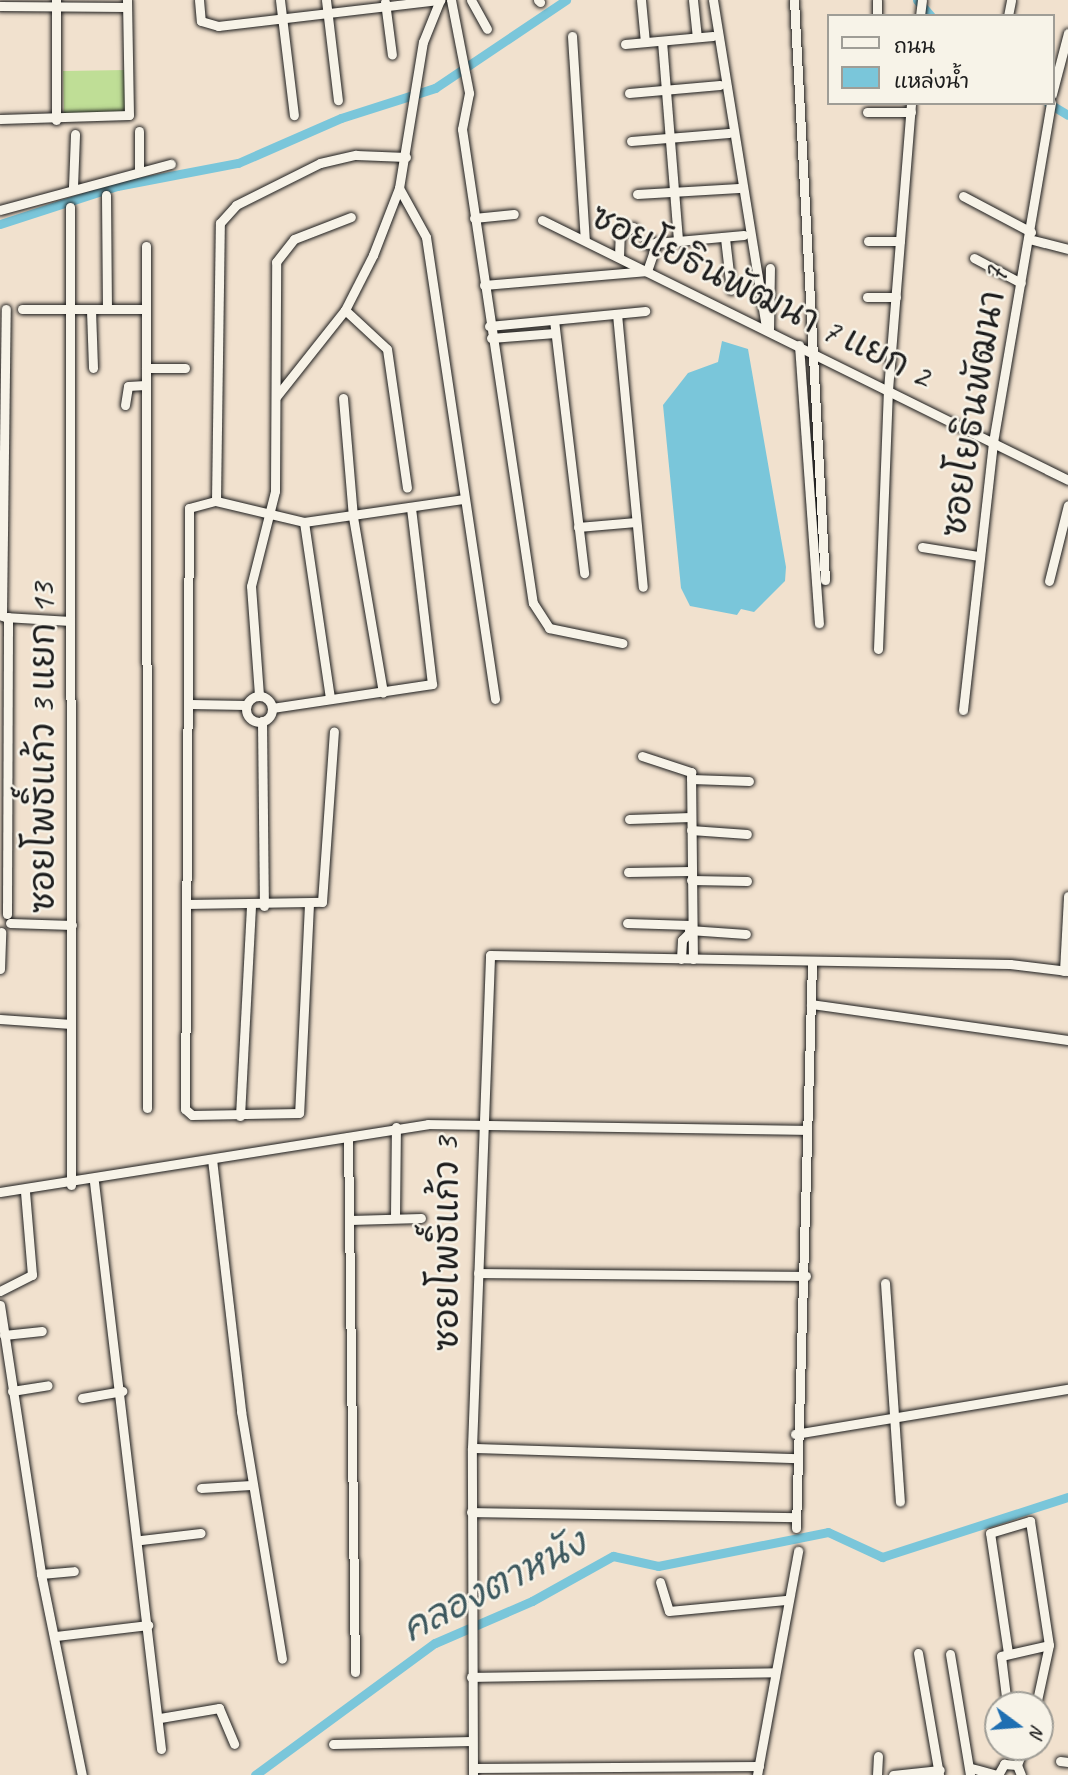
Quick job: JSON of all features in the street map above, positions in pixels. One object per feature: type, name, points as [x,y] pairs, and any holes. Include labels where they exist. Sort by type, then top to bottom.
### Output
[{"type":"street","points":[[199,0],[201,22],[211,26],[385,3],[440,0],[414,90],[406,157],[399,188],[345,310],[276,397]]},
{"type":"street","points":[[280,0],[294,115]]},
{"type":"street","points":[[326,0],[338,100]]},
{"type":"street","points":[[451,0],[467,78],[462,128],[489,326],[538,616],[549,628],[622,643]]},
{"type":"street","points":[[471,0],[487,29]]},
{"type":"street","points":[[641,0],[645,42]]},
{"type":"street","points":[[693,0],[697,37]]},
{"type":"street","points":[[713,0],[767,329]]},
{"type":"street","points":[[794,0],[825,580]]},
{"type":"street","points":[[0,6],[127,3],[129,115],[56,120],[0,120]]},
{"type":"street","points":[[385,3],[392,55]]},
{"type":"street","points":[[56,4],[56,120]]},
{"type":"street","points":[[1054,86],[1068,33]]},
{"type":"street","points":[[625,44],[713,36]]},
{"type":"street","points":[[572,37],[585,240]]},
{"type":"street","points":[[662,40],[678,241]]},
{"type":"street","points":[[629,93],[720,85]]},
{"type":"street","name":"ซอยโยธินพัฒนา 7","points":[[963,710],[993,442],[1050,106]]},
{"type":"street","points":[[867,112],[911,108],[888,390],[878,649]]},
{"type":"street","points":[[139,131],[139,169]]},
{"type":"street","points":[[631,141],[729,133]]},
{"type":"street","points":[[73,187],[75,134]]},
{"type":"street","points":[[216,501],[220,223],[236,205],[320,163],[356,155],[406,157]]},
{"type":"street","points":[[0,210],[139,169],[170,164]]},
{"type":"street","points":[[399,188],[426,237],[495,699]]},
{"type":"street","points":[[637,194],[739,188]]},
{"type":"street","points":[[106,195],[107,309]]},
{"type":"street","points":[[962,196],[1030,235],[1068,249]]},
{"type":"street","name":"ซอยโพธิ์แก้ว 3 แยก 13","points":[[70,207],[71,1185]]},
{"type":"street","points":[[474,218],[514,214]]},
{"type":"street","points":[[272,708],[259,695],[251,586],[271,515],[279,251],[352,216]]},
{"type":"street","name":"ซอยโยธินพัฒนา 7 แยก 2","points":[[542,220],[1068,480]]},
{"type":"street","points":[[619,257],[620,234],[633,227]]},
{"type":"street","points":[[645,243],[744,235]]},
{"type":"street","points":[[725,237],[731,290]]},
{"type":"street","points":[[868,240],[900,241]]},
{"type":"street","points":[[484,285],[647,271],[657,242]]},
{"type":"street","points":[[146,246],[147,1108]]},
{"type":"street","points":[[974,258],[1021,283]]},
{"type":"street","points":[[767,329],[770,268]]},
{"type":"street","points":[[867,297],[896,297]]},
{"type":"street","points":[[0,969],[1,932],[6,916],[3,616],[6,309]]},
{"type":"street","points":[[22,309],[146,309]]},
{"type":"street","points":[[91,310],[93,368]]},
{"type":"street","points":[[345,310],[387,349],[407,488]]},
{"type":"street","points":[[489,326],[645,311]]},
{"type":"street","points":[[617,314],[643,587]]},
{"type":"street","points":[[554,320],[584,573]]},
{"type":"street","points":[[491,338],[555,333]]},
{"type":"street","points":[[799,345],[819,624]]},
{"type":"street","points":[[146,368],[185,368]]},
{"type":"street","points":[[125,405],[128,386],[145,385]]},
{"type":"street","points":[[343,398],[354,517],[383,692]]},
{"type":"street","points":[[309,904],[299,1113],[192,1115],[185,1109],[190,904],[189,508],[216,501],[304,522],[354,517],[464,499]]},
{"type":"street","points":[[1049,581],[1068,505]]},
{"type":"street","points":[[264,906],[262,722],[272,708],[432,683],[411,508]]},
{"type":"street","points":[[304,522],[330,699]]},
{"type":"street","points":[[578,527],[636,522]]},
{"type":"street","points":[[922,547],[979,556]]},
{"type":"street","points":[[3,616],[70,621]]},
{"type":"street","points":[[190,704],[246,705],[259,695]]},
{"type":"street","points":[[246,705],[248,716],[262,722]]},
{"type":"street","points":[[190,904],[309,904],[323,898],[334,732]]},
{"type":"street","points":[[642,756],[688,768],[691,779],[690,929],[693,959]]},
{"type":"street","points":[[691,779],[748,781]]},
{"type":"street","points":[[629,819],[691,817]]},
{"type":"street","points":[[691,830],[747,834]]},
{"type":"street","points":[[628,872],[747,881]]},
{"type":"street","points":[[807,1130],[482,1123],[491,955],[812,963],[1010,964],[1066,971],[1068,896]]},
{"type":"street","points":[[240,1116],[251,905]]},
{"type":"street","points":[[6,916],[72,925]]},
{"type":"street","points":[[627,923],[746,934]]},
{"type":"street","points":[[681,959],[682,940],[690,929]]},
{"type":"street","points":[[796,1528],[794,1458],[806,1276],[812,963]]},
{"type":"street","points":[[811,1004],[1068,1040]]},
{"type":"street","points":[[0,1019],[71,1024]]},
{"type":"street","name":"ซอยโพธิ์แก้ว 3","points":[[0,1192],[94,1182],[396,1127],[482,1123],[471,1512],[473,1772]]},
{"type":"street","points":[[395,1217],[396,1127]]},
{"type":"street","points":[[348,1137],[355,1672]]},
{"type":"street","points":[[212,1159],[251,1485],[282,1659]]},
{"type":"street","points":[[94,1182],[141,1541],[161,1749]]},
{"type":"street","points":[[0,1291],[32,1275],[24,1191]]},
{"type":"street","points":[[350,1220],[421,1218]]},
{"type":"street","points":[[478,1273],[806,1276]]},
{"type":"street","points":[[885,1283],[892,1421],[900,1500]]},
{"type":"street","points":[[0,1306],[41,1574],[82,1775]]},
{"type":"street","points":[[4,1335],[42,1331]]},
{"type":"street","points":[[12,1391],[48,1385]]},
{"type":"street","points":[[795,1434],[892,1421],[1068,1390]]},
{"type":"street","points":[[82,1398],[122,1391]]},
{"type":"street","points":[[472,1448],[794,1458]]},
{"type":"street","points":[[201,1488],[251,1485]]},
{"type":"street","points":[[471,1512],[795,1517]]},
{"type":"street","points":[[1008,1653],[990,1533],[1024,1520],[1035,1532],[1049,1645],[1039,1691]]},
{"type":"street","points":[[141,1541],[201,1534]]},
{"type":"street","points":[[473,1772],[758,1770],[785,1600],[798,1551]]},
{"type":"street","points":[[41,1574],[75,1571]]},
{"type":"street","points":[[660,1583],[668,1611],[785,1600]]},
{"type":"street","points":[[55,1636],[148,1625]]},
{"type":"street","points":[[1005,1691],[1000,1659],[1008,1653],[1049,1645]]},
{"type":"street","points":[[893,1775],[939,1773],[918,1653]]},
{"type":"street","points":[[950,1654],[971,1772],[998,1775],[1004,1763],[1017,1765]]},
{"type":"street","points":[[471,1677],[774,1672]]},
{"type":"street","points":[[160,1718],[219,1708],[234,1744]]},
{"type":"street","points":[[332,1744],[472,1741]]},
{"type":"street","points":[[877,1775],[878,1756]]},
{"type":"street","points":[[1019,1761],[1017,1765],[1021,1775]]},
{"type":"green space","points":[[126,70],[127,113],[64,115],[63,71]]},
{"type":"water","points":[[722,341],[748,349],[786,567],[785,581],[754,612],[741,609],[737,615],[690,606],[681,588],[663,405],[688,373],[718,362]]},
{"type":"waterway","points":[[0,224],[117,186],[238,163],[341,118],[435,88],[566,0]]},
{"type":"waterway","points":[[917,0],[929,14]]},
{"type":"waterway","points":[[1051,105],[1068,115]]},
{"type":"waterway","name":"คลองตาหนัง","points":[[255,1775],[435,1643],[532,1601],[613,1556],[658,1566],[828,1532],[882,1557],[1068,1497]]}]
